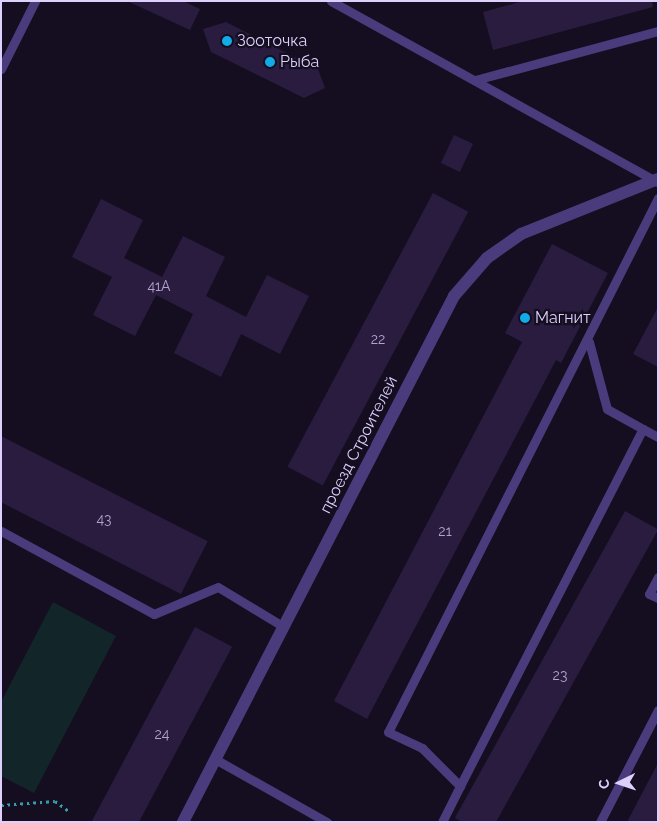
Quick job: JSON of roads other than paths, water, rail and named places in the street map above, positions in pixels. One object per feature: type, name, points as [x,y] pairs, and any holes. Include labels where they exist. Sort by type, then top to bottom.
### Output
[{"type":"street","name":"проезд Строителей","points":[[183,822],[454,296],[487,258],[521,234],[658,180]]},
{"type":"lane","points":[[1,69],[35,1]]},
{"type":"lane","points":[[331,1],[658,180]]},
{"type":"lane","points":[[475,80],[658,31]]},
{"type":"lane","points":[[460,786],[422,748],[388,732],[589,342],[658,198]]},
{"type":"lane","points":[[589,342],[607,409],[658,437]]},
{"type":"lane","points":[[442,822],[643,429]]},
{"type":"lane","points":[[1,531],[154,614],[218,587],[284,626]]},
{"type":"lane","points":[[658,576],[649,594],[658,598]]},
{"type":"lane","points":[[600,822],[658,710]]},
{"type":"lane","points":[[215,760],[327,822]]},
{"type":"place","name":"Зооточка","points":[[227,41]]},
{"type":"place","name":"Рыба","points":[[270,62]]},
{"type":"place","name":"Магнит","points":[[525,318]]}]
